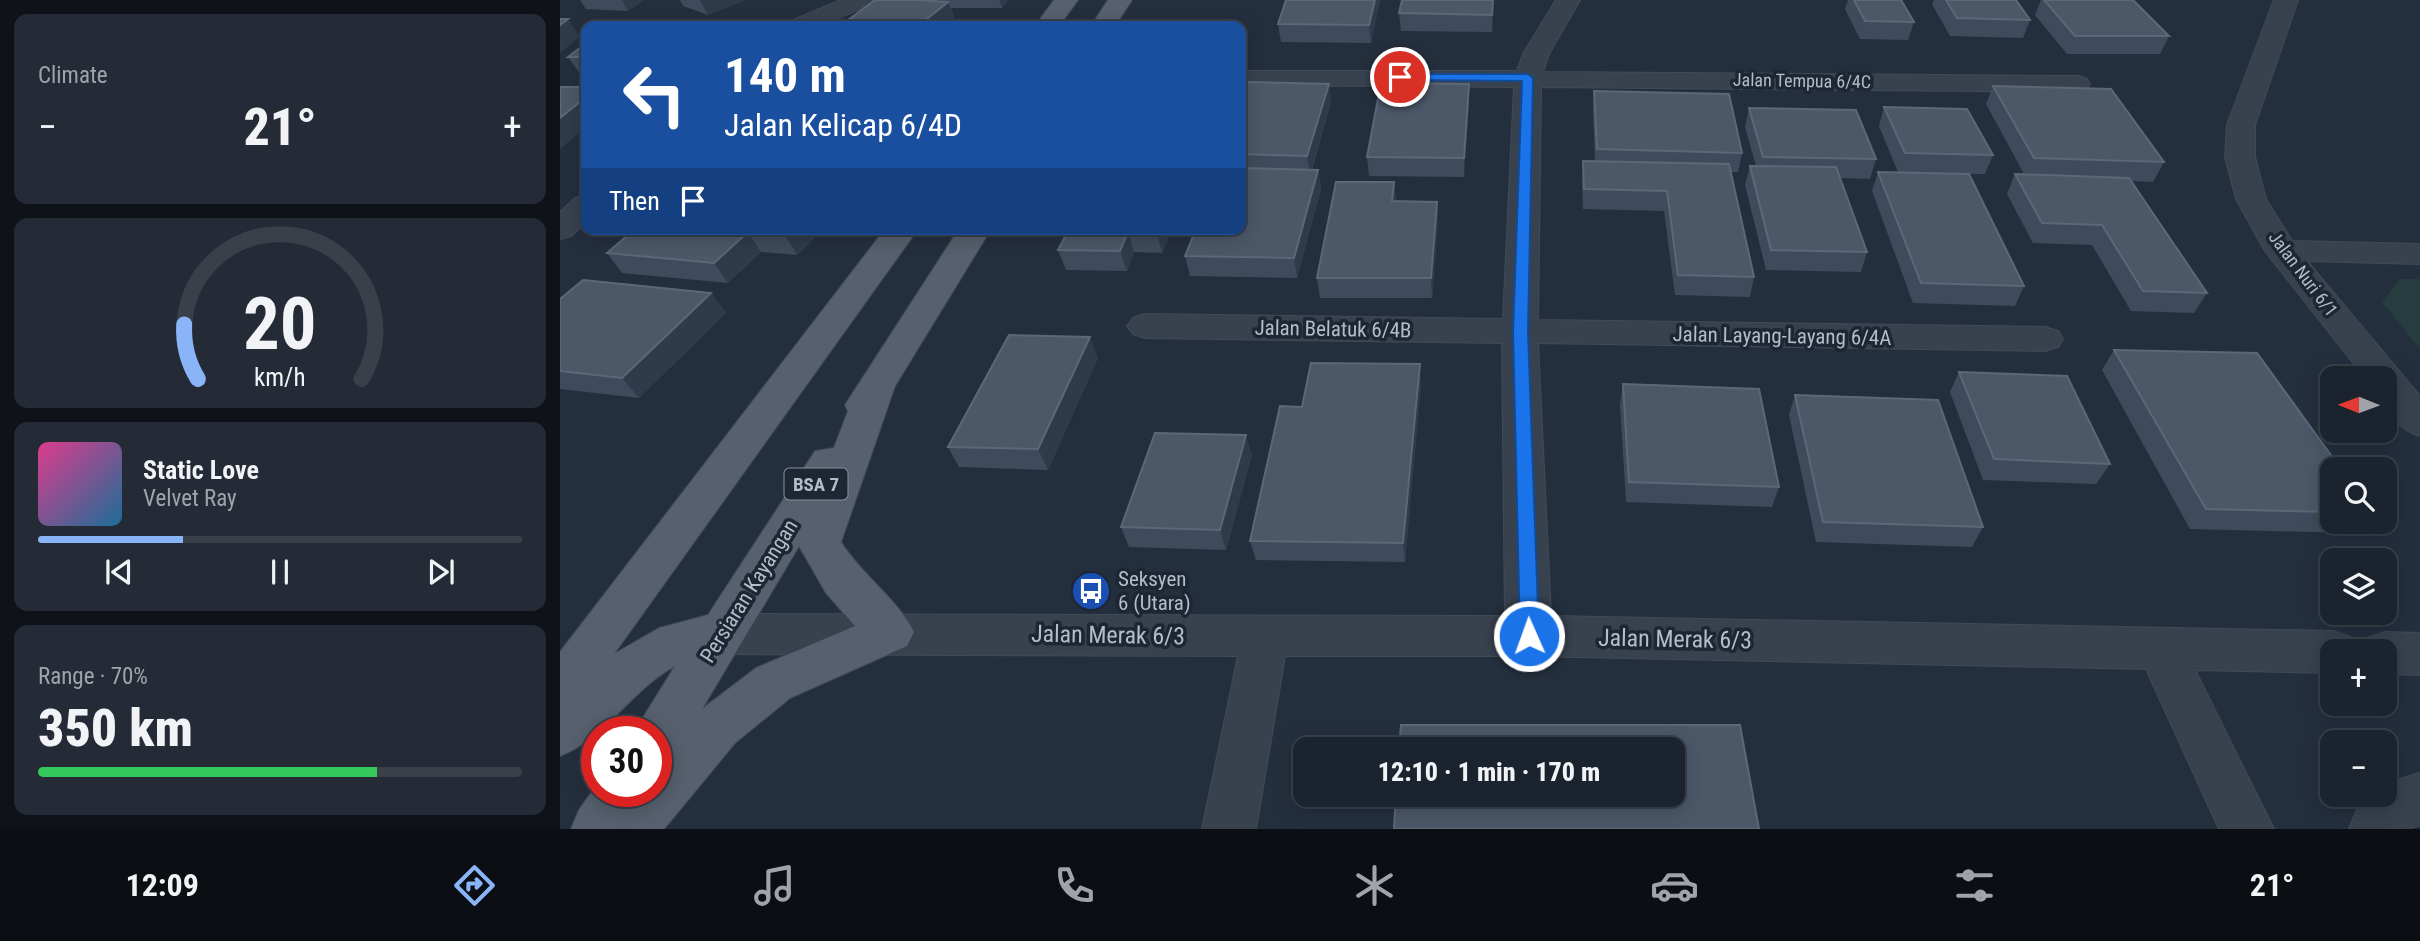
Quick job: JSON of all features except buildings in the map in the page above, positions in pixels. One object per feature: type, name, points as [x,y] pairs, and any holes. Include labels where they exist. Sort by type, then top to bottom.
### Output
[{"type":"main road","points":[[1051,21],[1066,0]]},
{"type":"main road","points":[[1106,21],[1120,0]]},
{"type":"main road","points":[[560,690],[898,235]]},
{"type":"main road","name":"Persiaran Kayangan","points":[[671,716],[971,235]]},
{"type":"main road","points":[[629,829],[718,727],[772,683],[891,632],[862,604],[829,564],[819,542],[877,384]]},
{"type":"main road","points":[[560,733],[648,656],[676,641],[702,633],[724,634]]},
{"type":"main road","points":[[598,829],[612,807]]},
{"type":"street","points":[[812,21],[861,0]]},
{"type":"street","points":[[1529,636],[1520,332],[1528,78],[1536,54],[1568,0]]},
{"type":"street","name":"Jalan Nuri 6/1","points":[[2286,0],[2241,125],[2240,158],[2250,199],[2281,251],[2375,366]]},
{"type":"street","name":"Jalan Tempua 6/4C","points":[[1247,76],[2077,84]]},
{"type":"street","points":[[560,229],[581,210]]},
{"type":"street","points":[[2281,251],[2420,254]]},
{"type":"street","name":"Jalan Belatuk 6/4B","points":[[1145,326],[1520,332]]},
{"type":"street","name":"Jalan Layang-Layang 6/4A","points":[[1520,332],[2045,338]]},
{"type":"street","name":"Jalan Nuri 6/1","points":[[2398,394],[2420,422]]},
{"type":"street","name":"Jalan Merak 6/3","points":[[724,634],[891,632],[1265,638],[1529,636],[2320,652]]},
{"type":"street","points":[[1229,829],[1265,638]]},
{"type":"street","points":[[2160,648],[2247,829]]},
{"type":"street","points":[[2397,653],[2420,654]]},
{"type":"street","points":[[2376,829],[2390,808],[2420,799]]},
{"type":"green space","points":[[2399,279],[2420,279],[2420,349],[2382,302]]},
{"type":"place","name":"Seksyen 6 (Utara)","points":[[1091,591]]},
{"type":"route","points":[[1400,77],[1528,78],[1520,332],[1529,636]]}]
